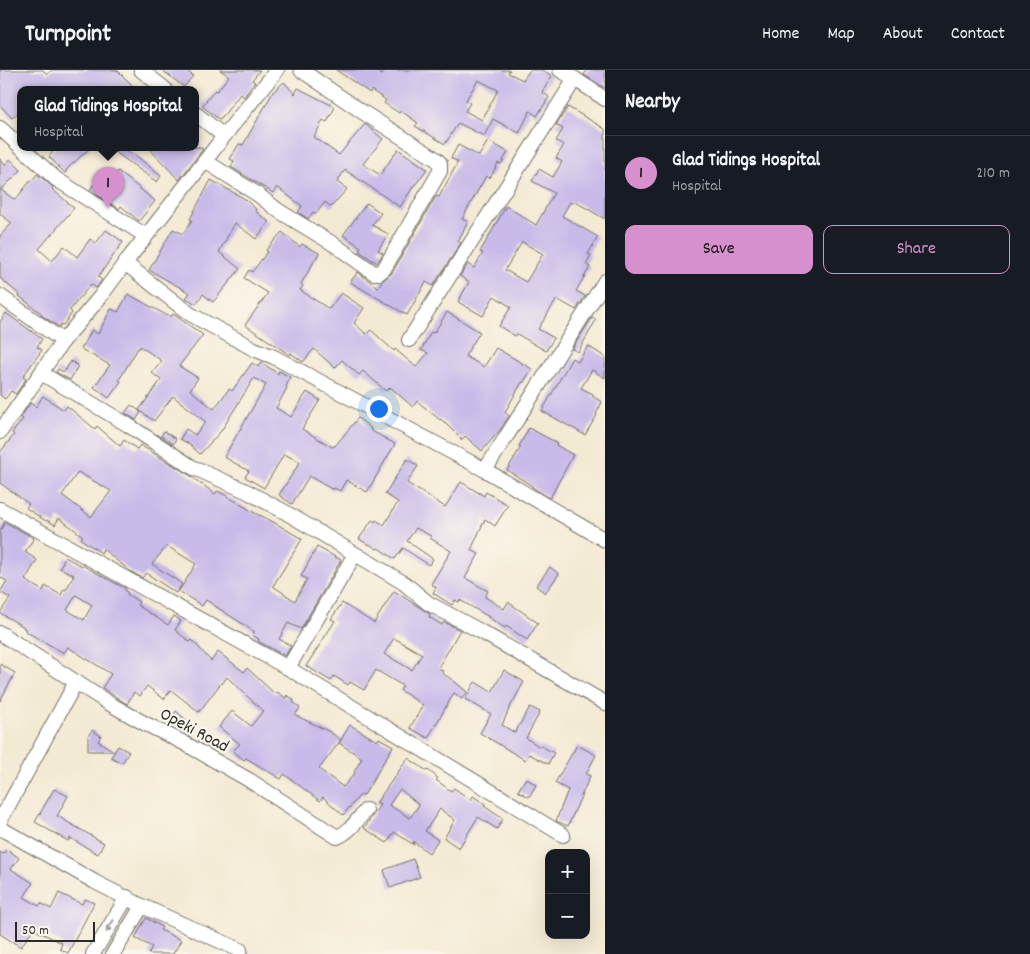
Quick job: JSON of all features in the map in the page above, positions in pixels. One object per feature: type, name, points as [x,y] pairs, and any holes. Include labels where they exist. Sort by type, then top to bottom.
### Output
[{"type":"street","points":[[141,70],[161,86]]},
{"type":"street","points":[[0,432],[63,341],[100,298],[125,263],[277,70]]},
{"type":"street","points":[[206,161],[257,194],[279,211],[335,245],[374,274],[384,269],[440,171],[440,163],[301,70]]},
{"type":"street","points":[[560,70],[605,99]]},
{"type":"street","points":[[409,340],[576,79]]},
{"type":"street","points":[[199,116],[224,136]]},
{"type":"street","points":[[0,128],[17,143]]},
{"type":"street","points":[[25,151],[56,179],[146,236]]},
{"type":"street","points":[[125,263],[190,314],[485,470],[605,540]]},
{"type":"street","points":[[485,470],[605,281]]},
{"type":"street","points":[[0,296],[63,341]]},
{"type":"street","points":[[41,374],[128,425],[192,467],[268,503],[356,554],[404,584],[428,603],[605,703]]},
{"type":"street","points":[[0,509],[288,668],[563,835]]},
{"type":"street","points":[[288,668],[356,554]]},
{"type":"street","name":"Opeki Road","points":[[0,634],[127,714],[184,743],[249,780],[337,837],[343,835],[366,810]]},
{"type":"street","points":[[0,821],[76,682]]},
{"type":"street","points":[[0,828],[95,882],[142,906],[240,950]]},
{"type":"street","points":[[93,954],[127,897]]},
{"type":"street","points":[[114,954],[142,906]]},
{"type":"building","points":[[0,70],[43,70],[47,74],[52,70],[117,70],[133,86],[17,86],[17,114],[12,118],[0,105]]},
{"type":"building","points":[[162,70],[186,70],[193,76],[183,86]]},
{"type":"building","points":[[220,70],[260,70],[252,80],[255,82],[244,97],[240,94],[220,120],[202,106],[229,76]]},
{"type":"building","points":[[336,70],[374,70],[382,75],[386,70],[510,70],[508,73],[523,80],[530,70],[542,70],[552,76],[542,92],[549,97],[537,116],[530,111],[519,133],[493,119],[484,136],[458,123],[445,144],[415,126],[418,123],[401,111],[399,113],[384,103],[386,100],[371,90],[370,93]],"holes":[[[478,80],[498,90],[482,120],[465,111],[470,103],[466,100]]]},
{"type":"building","points":[[587,70],[605,70],[605,88],[584,75]]},
{"type":"building","points":[[284,82],[295,94],[298,88],[335,107],[327,122],[323,120],[314,137],[339,155],[365,124],[383,139],[363,164],[380,175],[398,149],[427,169],[400,207],[345,170],[337,182],[347,189],[331,207],[325,202],[316,214],[313,212],[308,219],[298,212],[302,206],[277,187],[273,193],[231,167],[234,161],[230,159],[239,144],[243,145],[273,92]]},
{"type":"building","points":[[568,107],[605,129],[605,219],[574,201],[572,204],[570,202],[562,216],[598,237],[588,254],[591,255],[586,264],[590,267],[576,291],[585,296],[576,310],[557,299],[538,329],[554,338],[546,351],[499,326],[511,307],[494,296],[483,316],[458,302],[469,282],[460,276],[468,264],[474,268],[483,253],[480,252],[506,206],[536,225],[554,193],[532,181],[539,169],[553,177],[562,162],[556,158],[564,145],[556,141],[563,129],[556,125]],"holes":[[[522,242],[543,254],[526,282],[505,270]]]},
{"type":"building","points":[[488,141],[508,152],[501,164],[498,163],[490,178],[486,176],[462,219],[468,222],[458,241],[461,243],[433,286],[426,282],[407,315],[350,282],[358,272],[378,288],[382,281],[392,273],[436,196],[439,197],[458,162],[451,158],[458,145],[479,156]]},
{"type":"building","points":[[199,147],[203,149],[179,180],[152,151],[199,151]]},
{"type":"building","points":[[53,151],[87,151],[65,173],[49,157]]},
{"type":"building","points":[[114,151],[133,153],[161,176],[157,182]]},
{"type":"building","points":[[0,159],[5,165],[10,159],[21,170],[1,190],[15,200],[37,174],[74,208],[39,249],[52,261],[64,246],[77,257],[90,239],[96,243],[106,230],[123,242],[98,277],[102,280],[96,288],[91,284],[70,310],[72,313],[63,325],[61,324],[59,327],[41,315],[0,278],[0,236],[12,223],[0,214]]},
{"type":"building","points":[[118,171],[155,201],[139,221],[121,206],[119,209],[90,190],[94,184],[103,190]]},
{"type":"building","points":[[211,180],[245,199],[256,209],[255,211],[269,222],[256,239],[235,223],[219,252],[240,269],[213,302],[203,294],[196,304],[186,298],[190,293],[149,270],[173,229],[183,234],[192,220],[190,219]]},
{"type":"building","points":[[367,203],[381,213],[372,225],[388,234],[378,250],[383,253],[377,263],[359,251],[361,247],[343,235]]},
{"type":"building","points":[[282,232],[300,247],[302,244],[319,253],[301,284],[303,286],[300,290],[329,309],[341,293],[364,308],[354,323],[366,334],[371,330],[394,351],[395,349],[416,367],[428,353],[421,350],[431,332],[434,333],[447,312],[480,332],[465,356],[484,367],[496,348],[532,369],[522,382],[505,412],[509,416],[482,451],[465,436],[462,440],[441,419],[417,401],[413,407],[390,387],[386,391],[363,371],[359,375],[342,360],[335,368],[314,349],[303,362],[245,325],[268,293],[244,278],[249,270],[252,272],[268,251],[266,250]]},
{"type":"building","points":[[128,294],[166,315],[171,317],[173,314],[203,335],[179,366],[198,378],[190,390],[214,409],[229,389],[232,391],[252,363],[258,367],[261,362],[278,374],[279,371],[290,377],[287,388],[276,408],[291,417],[307,392],[320,400],[302,429],[332,447],[335,446],[358,418],[371,428],[370,430],[395,444],[367,492],[346,480],[340,491],[334,488],[333,490],[309,476],[292,504],[279,495],[300,462],[284,454],[264,488],[245,477],[249,471],[224,457],[266,385],[254,378],[221,431],[200,454],[180,439],[186,429],[195,435],[206,422],[173,396],[154,421],[139,410],[161,380],[152,373],[162,361],[140,346],[119,380],[121,381],[109,398],[94,387],[110,365],[81,349],[92,330],[98,334],[111,309],[118,312]]},
{"type":"building","points":[[6,313],[42,339],[37,347],[42,350],[24,375],[23,377],[26,379],[16,394],[11,391],[5,399],[0,395],[0,322]]},
{"type":"building","points":[[592,318],[596,320],[578,352],[572,349]]},
{"type":"building","points":[[588,346],[605,357],[605,378],[592,370],[581,388],[593,394],[592,396],[602,402],[597,415],[585,435],[542,411],[572,358],[578,362]]},
{"type":"building","points":[[71,361],[78,366],[70,380],[56,372],[58,369],[64,372]]},
{"type":"building","points":[[43,396],[64,410],[67,406],[95,429],[97,426],[120,446],[124,440],[137,449],[140,445],[191,476],[215,494],[217,491],[225,495],[302,539],[273,586],[295,601],[307,579],[301,576],[317,547],[341,560],[301,629],[288,623],[279,639],[291,646],[285,656],[258,641],[259,639],[252,635],[255,632],[206,600],[202,606],[179,591],[196,564],[167,546],[152,564],[182,584],[176,593],[146,573],[142,578],[130,571],[103,549],[101,553],[81,539],[83,536],[59,518],[55,525],[46,521],[26,508],[29,504],[0,483],[0,452],[14,435],[12,433],[23,419],[21,417],[30,403],[36,407]],"holes":[[[78,472],[111,491],[91,517],[62,495]]]},
{"type":"building","points":[[131,405],[141,412],[136,420],[125,413]]},
{"type":"building","points":[[529,428],[557,443],[556,445],[573,455],[550,498],[507,470],[521,447],[519,446]]},
{"type":"building","points":[[164,431],[176,439],[173,444],[161,436]]},
{"type":"building","points":[[407,459],[418,466],[407,483],[445,507],[461,482],[484,496],[486,492],[508,505],[495,526],[485,519],[471,550],[479,554],[465,578],[488,591],[485,597],[504,609],[508,602],[538,623],[527,640],[460,600],[459,602],[455,600],[452,605],[433,593],[436,587],[431,584],[451,551],[430,538],[431,536],[416,528],[407,541],[433,559],[429,565],[403,548],[395,559],[359,539],[372,520],[375,522],[376,520],[384,525],[398,502],[385,494]]},
{"type":"building","points":[[5,522],[34,538],[25,552],[37,560],[25,580],[43,591],[45,586],[61,595],[64,589],[66,590],[74,575],[60,568],[65,557],[126,589],[127,594],[139,602],[137,605],[168,625],[174,616],[181,621],[175,630],[190,642],[192,640],[211,661],[218,652],[244,672],[247,668],[275,694],[277,692],[286,698],[287,695],[294,700],[293,702],[300,708],[295,715],[330,732],[341,740],[350,725],[377,741],[379,738],[393,746],[364,795],[361,794],[343,815],[323,797],[320,801],[284,774],[281,779],[246,758],[244,760],[233,751],[240,744],[219,727],[232,711],[251,726],[263,711],[227,677],[199,712],[171,690],[164,699],[147,686],[140,696],[134,692],[127,704],[102,688],[111,674],[68,647],[64,653],[25,631],[24,627],[0,613],[10,598],[0,592],[7,581],[0,577],[0,531]],"holes":[[[76,595],[92,605],[84,620],[67,610]],[[340,741],[339,743],[362,758],[355,773],[343,787],[319,769]]]},
{"type":"building","points":[[550,567],[559,574],[545,593],[536,586]]},
{"type":"building","points":[[394,591],[430,614],[429,617],[442,625],[444,622],[460,630],[438,668],[467,692],[462,699],[454,693],[428,738],[410,728],[423,705],[400,690],[403,686],[376,670],[364,690],[350,682],[348,685],[334,676],[331,681],[306,666],[335,621],[331,619],[342,603],[374,623]],"holes":[[[394,638],[422,654],[412,670],[384,654]]]},
{"type":"building","points":[[0,664],[15,673],[0,701]]},
{"type":"building","points":[[504,670],[524,682],[502,725],[515,733],[530,707],[540,712],[526,738],[554,753],[548,764],[529,754],[525,760],[480,733],[491,714],[465,699],[475,682],[492,692]]},
{"type":"building","points":[[176,711],[194,727],[190,734],[170,720]]},
{"type":"building","points":[[92,730],[101,736],[98,741],[114,751],[88,751],[88,736]]},
{"type":"building","points":[[577,745],[596,755],[586,774],[590,776],[568,826],[556,821],[568,790],[555,783]]},
{"type":"building","points":[[118,746],[129,752],[122,763],[111,757]]},
{"type":"building","points":[[408,758],[428,770],[438,778],[436,780],[451,791],[454,788],[471,800],[473,796],[503,819],[497,829],[478,817],[459,848],[444,838],[455,820],[440,809],[425,831],[438,840],[429,853],[413,841],[414,845],[394,832],[387,843],[364,828],[380,805],[376,803]],"holes":[[[400,789],[419,805],[410,818],[389,805]]]},
{"type":"building","points":[[526,778],[536,785],[529,797],[518,791]]},
{"type":"building","points":[[54,789],[68,796],[57,816],[104,843],[98,854],[70,838],[68,841],[35,822]]},
{"type":"building","points":[[7,849],[19,858],[11,869],[33,883],[24,897],[39,906],[41,903],[51,909],[59,893],[82,904],[85,899],[94,903],[68,953],[60,949],[62,943],[33,929],[21,947],[0,934],[0,852],[3,854]]},
{"type":"building","points":[[413,859],[420,877],[390,888],[384,870]]},
{"type":"building","points":[[146,918],[162,927],[160,930],[181,940],[173,954],[148,954],[152,947],[135,938]]},
{"type":"place","name":"Glad Tidings Hospital","points":[[108,208]]}]
